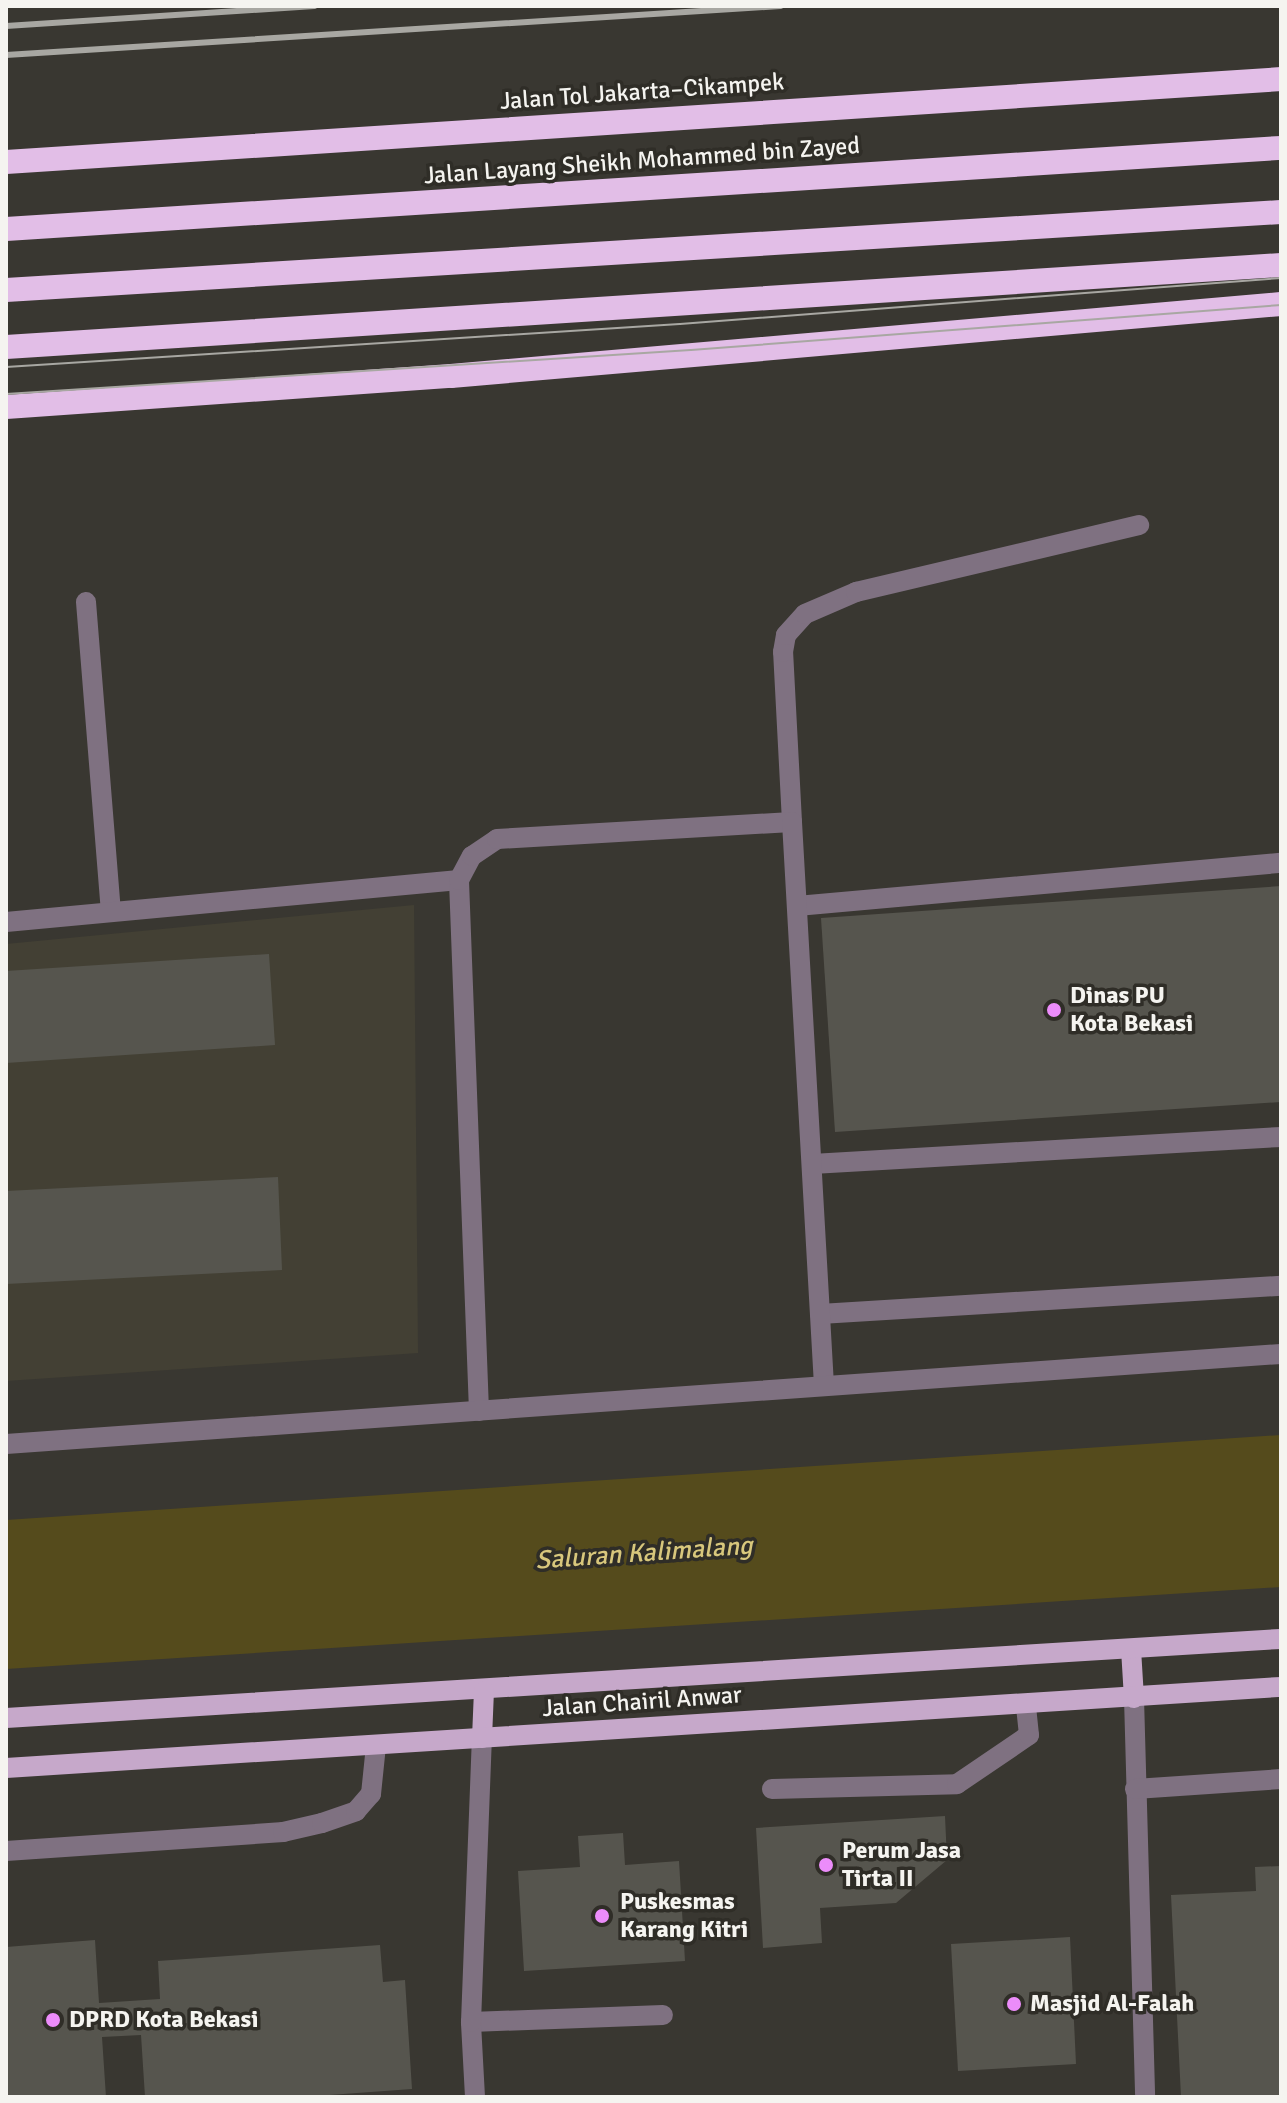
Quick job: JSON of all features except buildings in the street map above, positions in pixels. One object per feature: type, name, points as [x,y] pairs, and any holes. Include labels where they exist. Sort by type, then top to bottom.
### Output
[{"type":"highway","name":"Jalan Tol Jakarta–Cikampek","points":[[6,162],[1281,79]]},
{"type":"highway","name":"Jalan Layang Sheikh Mohammed bin Zayed","points":[[6,229],[1281,148]]},
{"type":"highway","points":[[6,290],[1281,212]]},
{"type":"highway","points":[[6,347],[1281,265]]},
{"type":"highway","points":[[6,407],[451,376],[1281,304]]},
{"type":"main road","name":"Jalan Chairil Anwar","points":[[6,1718],[484,1691],[1281,1639]]},
{"type":"main road","points":[[1131,1649],[1134,1698]]},
{"type":"main road","name":"Jalan Chairil Anwar","points":[[6,1768],[1281,1687]]},
{"type":"main road","points":[[482,1738],[484,1691]]},
{"type":"street","points":[[824,1386],[783,652],[786,635],[805,614],[856,592],[1139,525]]},
{"type":"street","points":[[86,602],[111,910]]},
{"type":"street","points":[[479,1411],[459,880],[472,856],[497,839],[792,822]]},
{"type":"street","points":[[797,906],[1281,863]]},
{"type":"street","points":[[6,922],[459,880]]},
{"type":"street","points":[[812,1164],[1281,1137]]},
{"type":"street","points":[[820,1314],[1281,1286]]},
{"type":"street","points":[[6,1444],[1281,1354]]},
{"type":"street","points":[[1134,1698],[1145,2097]]},
{"type":"street","points":[[772,1789],[957,1784],[1029,1735],[1026,1705]]},
{"type":"street","points":[[475,2097],[471,2022],[482,1738]]},
{"type":"street","points":[[6,1851],[283,1832],[322,1823],[356,1811],[371,1794],[376,1746]]},
{"type":"street","points":[[1135,1789],[1281,1779]]},
{"type":"street","points":[[471,2022],[663,2015]]},
{"type":"shaded area","points":[[414,905],[418,1353],[6,1381],[6,944]]},
{"type":"water","name":"Saluran Kalimalang","points":[[1281,1435],[1281,1587],[6,1669],[6,1520]]},
{"type":"tram line","points":[[6,367],[680,324],[1281,278]]},
{"type":"tram line","points":[[6,394],[691,350],[1281,305]]},
{"type":"railway","points":[[6,26],[314,6]]},
{"type":"railway","points":[[6,55],[780,6]]},
{"type":"place","name":"Dinas PU Kota Bekasi","points":[[1054,1010]]},
{"type":"place","name":"Perum Jasa Tirta II","points":[[826,1865]]},
{"type":"place","name":"Puskesmas Karang Kitri","points":[[602,1916]]},
{"type":"place","name":"Masjid Al-Falah","points":[[1014,2004]]},
{"type":"place","name":"DPRD Kota Bekasi","points":[[53,2020]]}]
